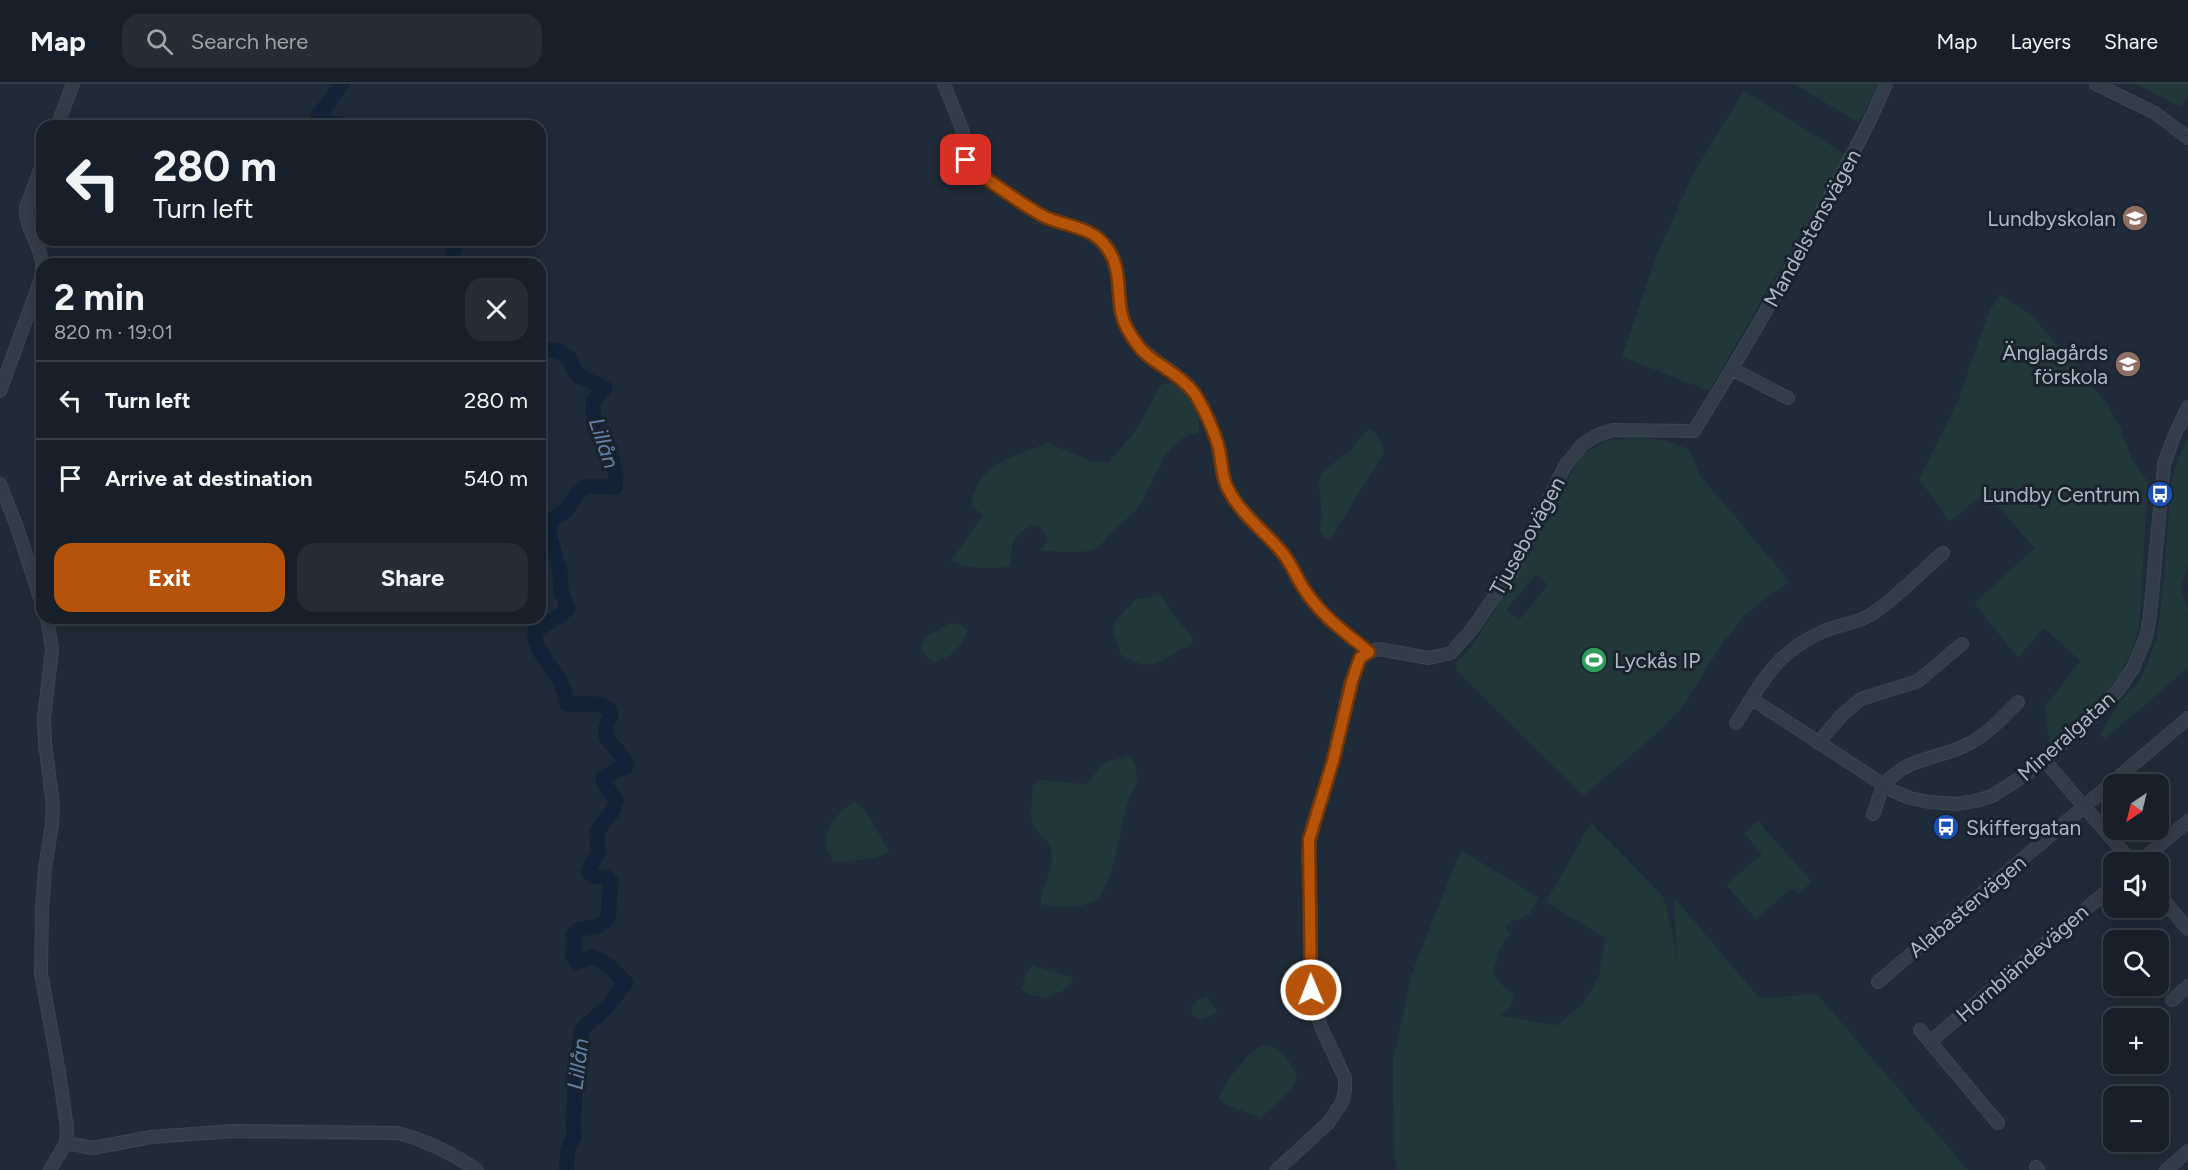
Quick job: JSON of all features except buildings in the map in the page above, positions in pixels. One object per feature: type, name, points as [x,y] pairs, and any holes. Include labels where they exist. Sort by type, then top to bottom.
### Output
[{"type":"street","points":[[59,120],[73,84]]},
{"type":"street","points":[[944,84],[962,129],[968,165],[1044,216],[1085,231],[1104,244],[1120,279],[1120,307],[1125,325],[1134,341],[1145,353],[1191,388],[1198,399],[1218,445],[1226,486],[1235,501],[1283,553],[1304,589],[1332,624],[1369,652],[1360,658],[1352,681],[1333,761],[1309,840],[1311,990],[1321,1027],[1345,1078],[1343,1101],[1328,1123],[1277,1170]]},
{"type":"street","name":"Mandelstensvägen","points":[[1663,432],[1694,431],[1756,330],[1814,228],[1874,113],[1886,84]]},
{"type":"street","points":[[2096,84],[2155,113],[2188,138]]},
{"type":"street","points":[[36,181],[25,214],[36,242]]},
{"type":"street","points":[[0,391],[36,292]]},
{"type":"street","points":[[1732,369],[1788,398]]},
{"type":"street","name":"Mineralgatan","points":[[1752,699],[1883,785],[1910,798],[1938,803],[1968,802],[1992,796],[2006,788],[2044,760],[2095,715],[2119,689],[2141,651],[2150,616],[2164,464],[2188,406]]},
{"type":"street","name":"Tjusebovägen","points":[[1369,652],[1390,650],[1429,658],[1451,653],[1512,572],[1565,466],[1575,452],[1598,435],[1613,430],[1663,432]]},
{"type":"street","points":[[0,484],[36,586]]},
{"type":"street","points":[[1736,723],[1768,672],[1791,649],[1829,628],[1867,617],[1943,553]]},
{"type":"street","points":[[47,624],[52,649],[44,719],[52,815],[45,868],[41,973],[67,1128],[66,1143],[50,1170]]},
{"type":"street","points":[[1818,743],[1841,716],[1861,699],[1918,681],[1962,644]]},
{"type":"street","points":[[1873,814],[1883,785],[1895,774],[1918,760],[1967,746],[1998,722],[2018,702]]},
{"type":"street","name":"Alabastervägen","points":[[1878,982],[2188,718]]},
{"type":"street","points":[[2044,760],[2123,852]]},
{"type":"street","points":[[2152,852],[2188,821]]},
{"type":"street","name":"Hornbländevägen","points":[[1930,1042],[2103,894]]},
{"type":"street","points":[[2169,906],[2188,928]]},
{"type":"street","points":[[2172,1000],[2188,986]]},
{"type":"street","points":[[1920,1030],[1998,1123]]},
{"type":"street","points":[[66,1143],[93,1148],[152,1137],[233,1131],[398,1133],[443,1148],[477,1170]]},
{"type":"street","points":[[2166,1170],[2188,1151]]},
{"type":"green space","points":[[1794,84],[1878,84],[1859,123]]},
{"type":"green space","points":[[2136,84],[2188,84],[2188,96],[2180,107]]},
{"type":"green space","points":[[1744,91],[1846,155],[1709,391],[1622,357],[1656,257],[1694,172]]},
{"type":"green space","points":[[2000,295],[2030,314],[2107,403],[2121,429],[2131,457],[2148,482],[2139,628],[2131,653],[2119,676],[2103,697],[2050,747],[2045,707],[2080,661],[2044,628],[2018,658],[1974,603],[2035,548],[1985,492],[1950,522],[1919,479],[1959,398],[1989,312]]},
{"type":"green space","points":[[1173,382],[1191,397],[1199,416],[1199,433],[1187,436],[1169,452],[1139,506],[1100,546],[1080,552],[1040,551],[1047,542],[1045,533],[1037,525],[1017,535],[1012,547],[1010,567],[980,568],[951,561],[983,515],[971,506],[980,480],[989,471],[1010,458],[1048,443],[1088,460],[1108,463],[1135,432],[1161,385]]},
{"type":"green space","points":[[1370,429],[1377,434],[1384,451],[1382,456],[1334,533],[1329,539],[1323,537],[1320,529],[1322,516],[1319,482],[1322,472],[1350,451]]},
{"type":"green space","points":[[1633,437],[1663,440],[1689,449],[1699,474],[1790,582],[1743,617],[1723,643],[1680,710],[1660,731],[1583,796],[1456,670],[1457,662],[1473,645],[1531,553],[1561,490],[1582,455],[1606,441]],"holes":[[[1536,575],[1548,585],[1519,620],[1506,610]]]},
{"type":"green space","points":[[2188,440],[2188,566],[2181,588],[2188,611],[2188,668],[2105,739],[2100,734],[2119,703],[2137,684],[2157,639],[2171,482],[2179,455]]},
{"type":"green space","points":[[1161,594],[1193,639],[1190,646],[1152,664],[1144,664],[1121,655],[1113,632],[1115,621],[1135,600]]},
{"type":"green space","points":[[950,623],[960,624],[968,631],[955,651],[946,658],[933,662],[923,652],[922,644],[928,636]]},
{"type":"green space","points":[[1129,755],[1135,766],[1137,780],[1125,812],[1114,863],[1106,886],[1096,899],[1081,906],[1056,907],[1041,904],[1052,857],[1049,843],[1033,824],[1031,813],[1033,786],[1040,780],[1084,784],[1091,780],[1101,764]]},
{"type":"green space","points":[[854,801],[865,810],[889,851],[870,859],[834,861],[828,853],[826,836],[834,820]]},
{"type":"green space","points":[[1758,821],[1812,882],[1798,894],[1792,888],[1756,919],[1726,885],[1762,854],[1744,833]]},
{"type":"green space","points":[[1591,823],[1662,895],[1667,908],[1677,959],[1674,897],[1759,998],[1817,994],[1968,1170],[1398,1170],[1394,1157],[1393,1060],[1412,973],[1461,850],[1538,897],[1530,914],[1505,925],[1510,935],[1501,946],[1493,973],[1504,987],[1515,994],[1510,1008],[1501,1016],[1558,1025],[1584,1002],[1599,976],[1605,938],[1546,902]]},
{"type":"green space","points":[[1032,965],[1071,977],[1073,982],[1055,994],[1035,996],[1021,989]]},
{"type":"green space","points":[[1207,996],[1217,1012],[1202,1020],[1192,1016],[1191,1008],[1197,1000]]},
{"type":"green space","points":[[1262,1045],[1269,1045],[1280,1050],[1297,1076],[1293,1087],[1261,1118],[1224,1104],[1218,1097],[1243,1062]]},
{"type":"waterway","name":"Lillån","points":[[323,120],[318,116],[342,84]]},
{"type":"waterway","name":"Lillån","points":[[452,258],[456,246]]},
{"type":"waterway","name":"Lillån","points":[[546,350],[559,351],[570,359],[574,371],[579,376],[605,388],[593,401],[594,427],[598,437],[609,446],[616,478],[615,487],[586,486],[579,491],[567,510],[552,519],[549,534],[560,572],[561,591],[568,608],[535,631],[535,638],[540,651],[561,684],[567,704],[597,704],[609,708],[611,715],[605,732],[627,765],[603,778],[605,785],[616,800],[612,812],[597,831],[598,853],[588,871],[594,877],[606,877],[611,882],[608,919],[598,926],[577,930],[573,935],[575,944],[572,954],[577,962],[593,956],[610,967],[626,983],[607,1007],[582,1029],[574,1078],[574,1137],[568,1153],[567,1170]]},
{"type":"place","name":"Lundbyskolan","points":[[2135,218]]},
{"type":"place","name":"Änglagårds förskola","points":[[2128,364]]},
{"type":"place","name":"Lundby Centrum","points":[[2160,494]]},
{"type":"place","name":"Lyckås IP","points":[[1594,660]]},
{"type":"place","name":"Skiffergatan","points":[[1946,827]]},
{"type":"route","points":[[966,160],[968,165],[1017,200],[1055,221],[1092,234],[1104,244],[1120,279],[1120,307],[1125,325],[1134,341],[1145,353],[1191,388],[1198,399],[1218,445],[1226,486],[1235,501],[1283,553],[1304,589],[1332,624],[1369,652],[1360,658],[1355,670],[1333,761],[1309,840],[1311,990]]}]
